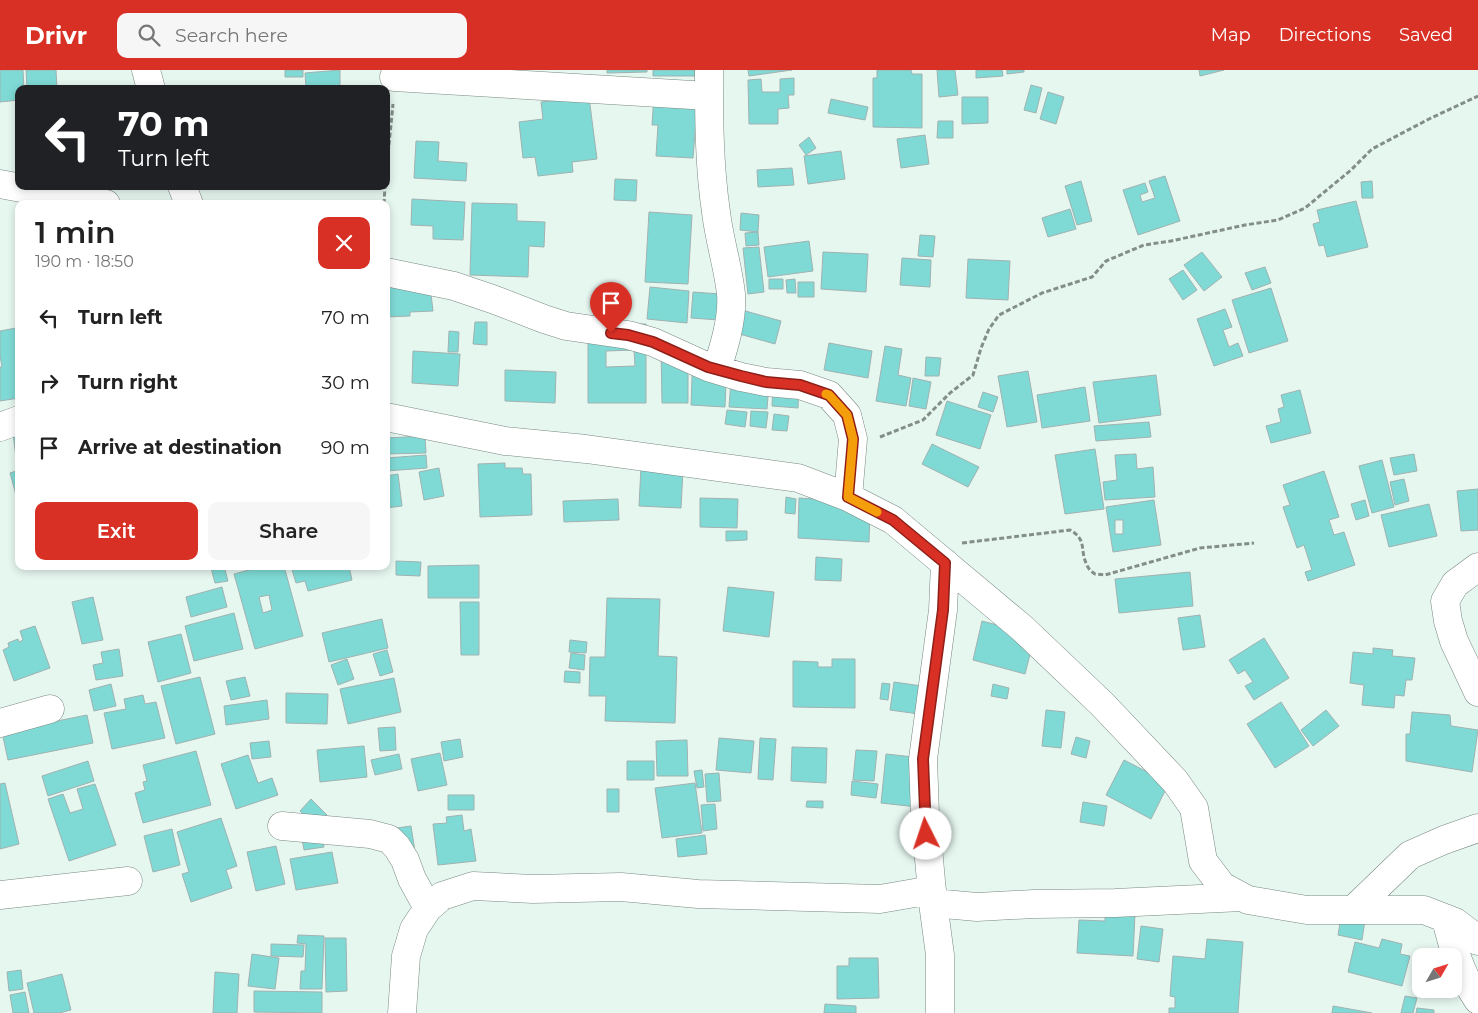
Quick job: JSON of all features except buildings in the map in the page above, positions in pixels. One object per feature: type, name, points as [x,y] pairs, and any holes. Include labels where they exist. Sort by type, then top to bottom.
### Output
[{"type":"street","points":[[146,70],[150,85]]},
{"type":"street","points":[[394,77],[537,87],[580,87],[667,92],[709,83],[711,169],[716,213],[726,258],[731,296],[726,339],[717,369]]},
{"type":"street","points":[[0,184],[15,187]]},
{"type":"street","points":[[32,190],[85,200]]},
{"type":"street","points":[[390,273],[454,286],[566,326],[628,335],[653,342],[708,367],[766,382],[800,385],[829,395],[847,415],[853,439],[848,497]]},
{"type":"street","points":[[390,418],[505,442],[586,449],[798,478],[848,497],[893,520],[1060,662],[1175,780],[1194,808],[1203,861],[1222,886],[1248,900],[1307,910],[1424,910],[1455,922],[1478,941]]},
{"type":"street","points":[[0,426],[15,421]]},
{"type":"street","points":[[940,1013],[940,955],[932,896],[925,815],[923,759],[943,610],[945,563]]},
{"type":"street","points":[[1478,567],[1455,584],[1445,601],[1454,642],[1478,692]]},
{"type":"street","points":[[0,723],[50,709]]},
{"type":"street","points":[[282,826],[370,834],[390,839],[405,860],[412,879],[428,908]]},
{"type":"street","points":[[1354,909],[1410,856],[1444,840],[1478,828]]},
{"type":"street","points":[[0,895],[128,881]]},
{"type":"street","points":[[402,1013],[406,956],[414,929],[428,908],[442,896],[473,886],[533,889],[621,887],[698,894],[880,899],[932,896],[976,907],[1242,897]]},
{"type":"street","points":[[1446,918],[1458,964],[1478,1000]]},
{"type":"path","points":[[390,126],[394,77]]},
{"type":"path","points":[[853,445],[895,432],[923,420],[950,393],[973,375],[989,329],[999,315],[1042,293],[1092,277],[1106,261],[1144,246],[1171,242],[1244,225],[1278,220],[1305,208],[1351,170],[1372,149],[1478,96]]},
{"type":"path","points":[[924,546],[995,540],[1070,530],[1078,534],[1083,542],[1087,566],[1095,574],[1105,575],[1200,548],[1254,543]]},
{"type":"slow traffic","points":[[826,394],[847,415],[853,439],[848,497],[877,512]]},
{"type":"route","points":[[611,333],[628,335],[653,342],[708,367],[766,382],[800,385],[829,395],[847,415],[853,439],[848,497],[893,520],[945,563],[943,610],[923,759],[926,834]]}]
